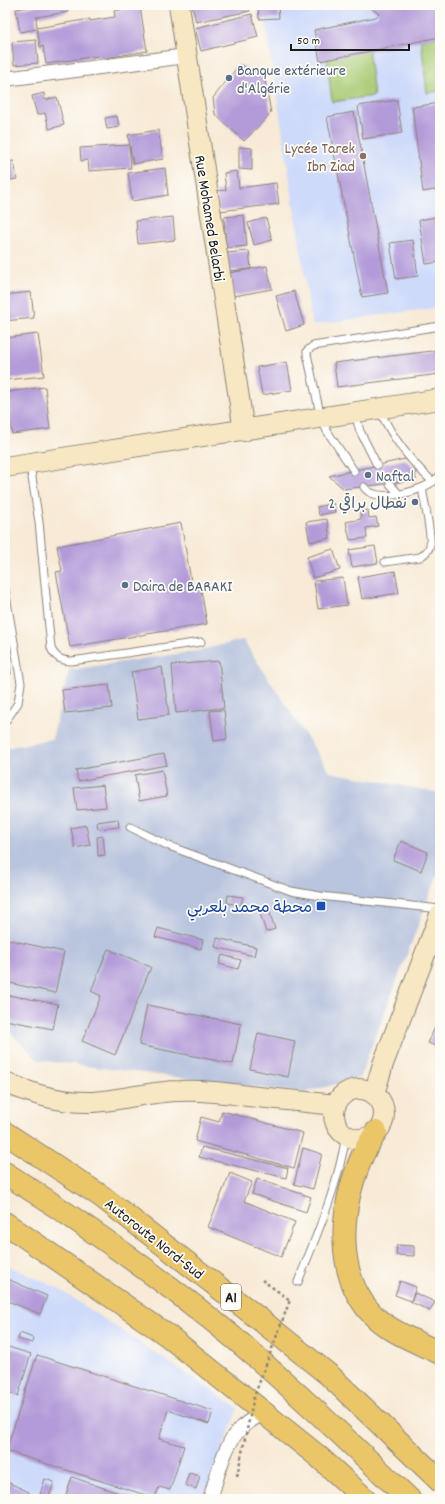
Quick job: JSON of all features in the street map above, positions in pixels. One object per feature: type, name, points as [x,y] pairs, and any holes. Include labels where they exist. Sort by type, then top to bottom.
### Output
[{"type":"highway","points":[[376,1132],[362,1157],[354,1177],[347,1204],[345,1255],[348,1269],[359,1296],[377,1319],[389,1327],[440,1353]]},
{"type":"highway","name":"Autoroute Nord-Sud","points":[[5,1133],[100,1196],[258,1318],[329,1375],[440,1480]]},
{"type":"highway","name":"Autoroute Nord-Sud","points":[[5,1173],[57,1206],[150,1273],[240,1343],[331,1424],[409,1499]]},
{"type":"highway","points":[[5,1223],[166,1335],[318,1458],[365,1499]]},
{"type":"main road","name":"Rue Mohamed Belarbi","points":[[179,5],[244,431]]},
{"type":"main road","points":[[5,467],[244,431],[440,399]]},
{"type":"main road","points":[[374,1094],[383,1064],[440,915]]},
{"type":"main road","points":[[5,1082],[36,1095],[74,1102],[100,1101],[156,1092],[199,1091],[336,1105]]},
{"type":"main road","points":[[354,1090],[368,1091],[374,1094],[383,1108],[384,1117],[381,1125],[371,1136],[359,1139],[346,1136],[335,1122],[334,1114],[336,1105],[340,1098],[346,1093],[354,1090]]},
{"type":"street","points":[[5,79],[186,56]]},
{"type":"street","points":[[210,1499],[231,1440],[246,1424],[263,1413]]},
{"type":"lane","points":[[354,471],[327,431],[321,418],[307,354],[310,348],[313,346],[440,326]]},
{"type":"lane","points":[[379,409],[395,440],[418,469],[433,482]]},
{"type":"lane","points":[[354,413],[360,431],[377,465]]},
{"type":"lane","points":[[30,464],[39,522],[51,648],[55,655],[62,660],[72,661],[201,642]]},
{"type":"lane","points":[[364,487],[370,493],[376,495],[382,496],[399,494],[422,488],[440,476]]},
{"type":"lane","points":[[390,484],[399,494]]},
{"type":"lane","points":[[385,562],[420,557],[424,555],[430,547],[430,538],[422,488]]},
{"type":"lane","points":[[5,590],[21,683],[18,703],[5,722]]},
{"type":"lane","points":[[130,827],[169,846],[291,891],[320,896],[440,909]]},
{"type":"lane","points":[[298,1282],[334,1188],[342,1159],[346,1136]]},
{"type":"path","points":[[237,1476],[254,1397],[290,1300],[262,1280]]},
{"type":"shaded area","name":"Lycée Tarek Ibn Ziad","points":[[263,5],[440,5],[440,307],[312,325]]},
{"type":"shaded area","points":[[243,640],[330,772],[440,793],[440,868],[360,1077],[304,1093],[38,1060],[5,1027],[5,748],[52,739],[69,670],[196,651]]},
{"type":"shaded area","points":[[5,1264],[59,1289],[238,1408],[204,1499],[5,1499]]},
{"type":"green space","points":[[366,30],[374,96],[332,102],[324,33]]},
{"type":"green space","points":[[440,37],[440,91],[427,93],[421,40]]},
{"type":"building","points":[[43,5],[67,5],[68,12],[36,17],[37,28],[90,19],[90,21],[115,17],[114,11],[140,6],[147,51],[99,59],[98,56],[46,64],[43,46],[40,47],[37,29],[20,32],[16,9]]},
{"type":"building","points":[[192,5],[249,5],[250,11],[196,22]]},
{"type":"building","points":[[258,5],[278,5],[279,18],[259,19]]},
{"type":"building","points":[[374,5],[440,5],[440,37],[320,61],[314,30],[376,17],[379,14],[371,8]]},
{"type":"building","points":[[252,14],[258,37],[201,51],[195,28]]},
{"type":"building","points":[[36,40],[38,63],[14,65],[12,42]]},
{"type":"building","points":[[239,65],[264,75],[271,113],[244,141],[215,114],[213,98]]},
{"type":"building","points":[[44,93],[45,100],[57,97],[64,125],[49,129],[45,113],[37,115],[32,96]]},
{"type":"building","points":[[397,100],[402,133],[363,139],[358,106]]},
{"type":"building","points":[[440,103],[440,189],[423,192],[412,107]]},
{"type":"building","points":[[354,112],[388,293],[362,297],[327,117]]},
{"type":"building","points":[[117,116],[119,127],[107,129],[105,118]]},
{"type":"building","points":[[158,130],[163,159],[133,164],[128,135]]},
{"type":"building","points":[[129,145],[131,168],[89,171],[88,160],[81,161],[80,148]]},
{"type":"building","points":[[239,147],[252,148],[252,170],[239,169]]},
{"type":"building","points":[[14,161],[17,179],[5,181],[5,162]]},
{"type":"building","points":[[165,168],[168,195],[132,201],[128,173]]},
{"type":"building","points":[[237,171],[239,188],[276,183],[279,204],[219,211],[216,191],[226,190],[224,173]]},
{"type":"building","points":[[244,215],[247,246],[226,248],[224,217]]},
{"type":"building","points":[[173,217],[175,240],[138,244],[136,221]]},
{"type":"building","points":[[436,217],[440,246],[440,262],[426,264],[419,220]]},
{"type":"building","points":[[266,218],[272,240],[254,245],[248,223]]},
{"type":"building","points":[[413,240],[418,276],[396,279],[390,243]]},
{"type":"building","points":[[249,251],[251,269],[229,271],[227,253]]},
{"type":"building","points":[[267,266],[272,289],[234,296],[229,273]]},
{"type":"building","points":[[294,291],[304,325],[286,331],[276,296]]},
{"type":"building","points":[[31,292],[34,318],[5,321],[5,295]]},
{"type":"building","points":[[38,334],[44,376],[6,380],[5,338]]},
{"type":"building","points":[[440,350],[440,374],[337,387],[334,363]]},
{"type":"building","points":[[287,362],[292,390],[262,395],[257,367]]},
{"type":"building","points":[[45,387],[50,429],[12,434],[7,392]]},
{"type":"building","points":[[405,459],[415,469],[416,480],[344,489],[329,476]]},
{"type":"building","points":[[333,503],[335,512],[319,515],[317,507]]},
{"type":"building","points":[[368,510],[369,518],[376,517],[378,526],[366,528],[367,538],[350,540],[346,522],[361,519],[360,512]]},
{"type":"building","points":[[327,519],[330,538],[310,542],[306,522]]},
{"type":"building","name":"Daira de BARAKI","points":[[181,523],[192,586],[200,584],[207,624],[70,647],[56,572],[62,571],[57,546]]},
{"type":"building","points":[[375,546],[378,563],[352,567],[349,550]]},
{"type":"building","points":[[333,549],[340,570],[313,578],[307,557]]},
{"type":"building","points":[[395,571],[399,593],[362,599],[358,577]]},
{"type":"building","points":[[343,578],[347,605],[318,609],[314,581]]},
{"type":"building","points":[[5,647],[11,674],[5,675]]},
{"type":"building","points":[[219,661],[224,708],[176,713],[172,665]]},
{"type":"building","points":[[162,667],[169,715],[138,719],[131,672]]},
{"type":"building","points":[[109,685],[112,708],[65,713],[62,690]]},
{"type":"building","points":[[224,710],[227,739],[214,741],[210,711]]},
{"type":"building","points":[[164,754],[167,765],[78,781],[76,770]]},
{"type":"building","points":[[162,770],[167,796],[139,801],[135,775]]},
{"type":"building","points":[[103,785],[106,807],[77,810],[74,788]]},
{"type":"building","points":[[118,819],[119,827],[98,829],[97,822]]},
{"type":"building","points":[[86,825],[90,845],[75,848],[71,828]]},
{"type":"building","points":[[103,836],[105,855],[98,856],[97,837]]},
{"type":"building","points":[[401,841],[428,852],[421,871],[393,860]]},
{"type":"building","points":[[228,895],[243,897],[241,905],[227,903]]},
{"type":"building","points":[[269,910],[275,929],[266,932],[260,913]]},
{"type":"building","points":[[158,928],[203,940],[201,949],[155,937]]},
{"type":"building","points":[[217,938],[256,947],[254,956],[215,947]]},
{"type":"building","points":[[5,939],[64,952],[55,993],[5,982]]},
{"type":"building","points":[[108,949],[151,967],[115,1055],[82,1041],[101,996],[91,991]]},
{"type":"building","points":[[222,955],[241,960],[238,969],[219,964]]},
{"type":"building","points":[[8,995],[58,1004],[53,1029],[5,1020]]},
{"type":"building","points":[[147,1005],[241,1024],[233,1064],[139,1045]]},
{"type":"building","points":[[440,1016],[440,1048],[428,1043]]},
{"type":"building","points":[[258,1033],[295,1041],[288,1077],[250,1069]]},
{"type":"building","points":[[222,1111],[303,1133],[294,1168],[195,1141],[201,1117],[219,1122]]},
{"type":"building","points":[[202,1147],[288,1168],[286,1178],[199,1157]]},
{"type":"building","points":[[303,1148],[322,1154],[313,1189],[294,1184]]},
{"type":"building","points":[[230,1173],[252,1182],[244,1201],[295,1222],[281,1257],[208,1227]]},
{"type":"building","points":[[257,1179],[311,1197],[306,1212],[252,1194]]},
{"type":"building","points":[[397,1245],[414,1246],[414,1256],[396,1255]]},
{"type":"building","points":[[5,1278],[47,1296],[40,1314],[5,1300]]},
{"type":"building","points":[[400,1281],[416,1287],[411,1301],[395,1295]]},
{"type":"building","points":[[415,1293],[435,1302],[430,1311],[411,1302]]},
{"type":"building","points":[[20,1333],[33,1338],[32,1343],[18,1339]]},
{"type":"building","points":[[5,1346],[31,1354],[18,1396],[5,1391]]},
{"type":"building","points":[[37,1355],[213,1411],[209,1424],[168,1410],[159,1439],[184,1446],[170,1490],[159,1487],[155,1498],[6,1451]]},
{"type":"building","points":[[189,1473],[200,1476],[196,1489],[185,1485]]},
{"type":"building","points":[[72,1477],[136,1499],[78,1499],[66,1495]]},
{"type":"building","points":[[45,1479],[54,1482],[49,1497],[40,1494]]},
{"type":"building","points":[[5,1481],[29,1492],[26,1499],[5,1499]]},
{"type":"place","name":"Banque extérieure d'Algérie","points":[[229,78]]},
{"type":"place","name":"Lycée Tarek Ibn Ziad","points":[[363,156]]},
{"type":"place","name":"Naftal","points":[[368,475]]},
{"type":"place","name":"نفطال براقي 2","points":[[415,502]]},
{"type":"place","name":"Daira de BARAKI","points":[[125,585]]},
{"type":"place","name":"محطة محمد بلعربي","points":[[321,906]]}]
